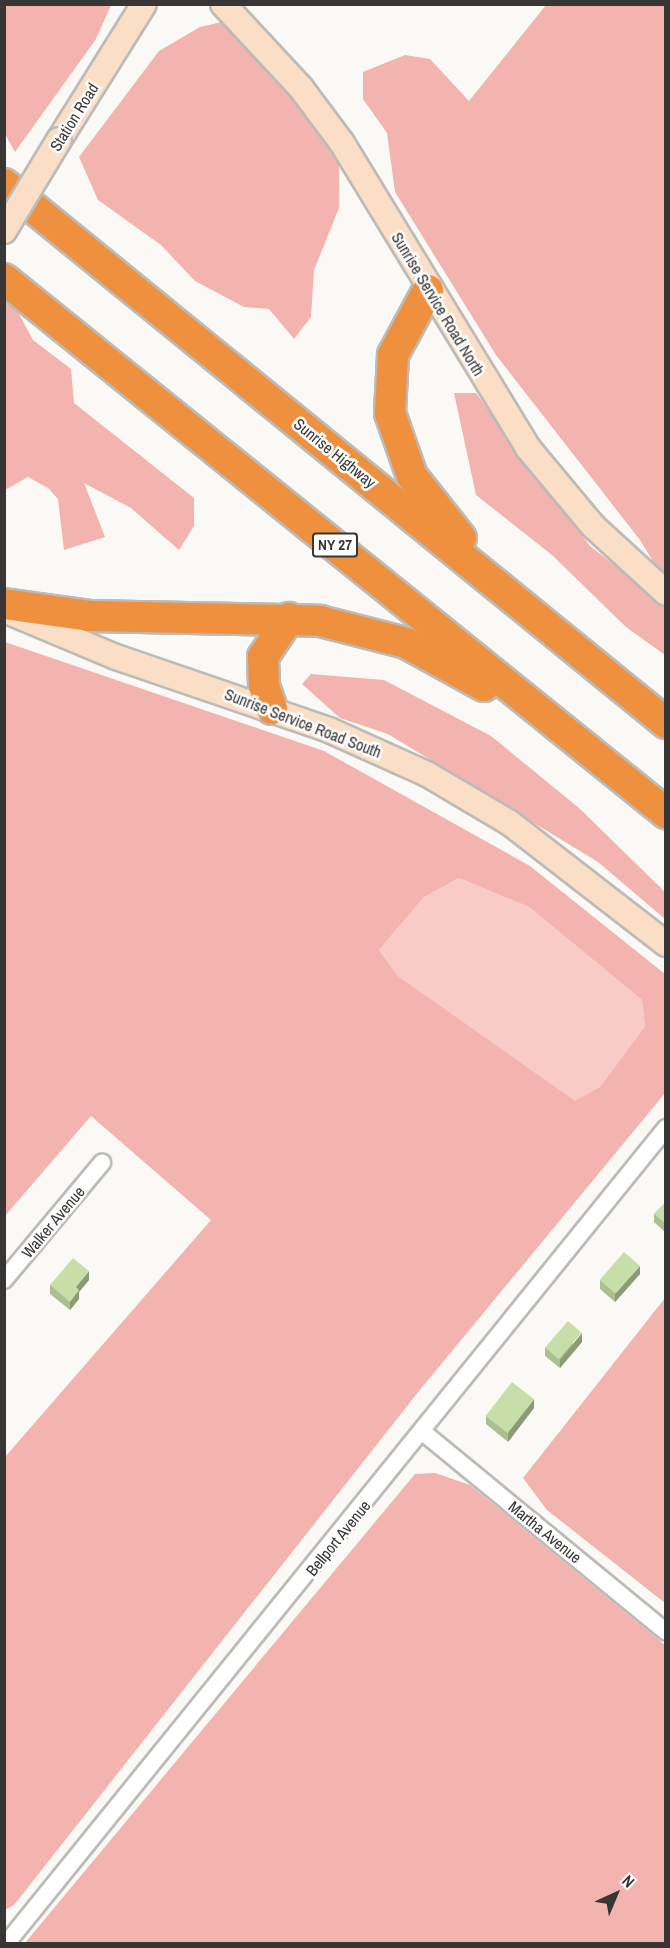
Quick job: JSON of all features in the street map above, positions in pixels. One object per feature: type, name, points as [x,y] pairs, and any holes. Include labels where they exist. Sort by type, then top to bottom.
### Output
[{"type":"highway","name":"Sunrise Highway","points":[[4,184],[666,723]]},
{"type":"highway","name":"NY 27","points":[[4,279],[660,808]]},
{"type":"highway","points":[[428,290],[400,336],[390,372],[390,413],[407,466],[460,536],[636,699]]},
{"type":"highway","points":[[4,604],[89,616],[289,618],[380,634],[434,655],[660,808]]},
{"type":"highway","points":[[272,709],[264,686],[263,657],[289,618]]},
{"type":"street","name":"Station Road","points":[[4,231],[144,4]]},
{"type":"street","name":"Sunrise Service Road North","points":[[223,4],[301,88],[342,143],[428,290],[528,448],[593,526],[666,593]]},
{"type":"street","name":"Sunrise Service Road South","points":[[4,610],[105,652],[272,709],[384,753],[466,796],[553,854],[666,944]]},
{"type":"street","name":"Bellport Avenue","points":[[6,1944],[424,1433],[666,1128]]},
{"type":"street","name":"Walker Avenue","points":[[4,1280],[102,1163]]},
{"type":"street","name":"Martha Avenue","points":[[424,1433],[666,1632]]},
{"type":"shaded area","points":[[4,5],[111,5],[96,39],[15,152],[5,134]]},
{"type":"shaded area","points":[[546,5],[665,5],[665,581],[640,540],[496,355],[395,192],[387,133],[363,99],[363,72],[405,55],[430,59],[469,101]]},
{"type":"shaded area","points":[[222,22],[309,118],[339,162],[339,208],[314,270],[311,317],[294,339],[269,309],[244,307],[195,281],[161,245],[98,200],[79,157],[159,51],[200,27]]},
{"type":"shaded area","points":[[4,302],[14,305],[33,340],[71,369],[74,403],[194,498],[194,526],[179,550],[131,508],[84,483],[105,537],[64,550],[58,499],[48,488],[28,477],[5,490]]},
{"type":"shaded area","points":[[454,393],[476,393],[590,546],[665,604],[665,655],[626,627],[552,555],[476,495]]},
{"type":"shaded area","points":[[5,642],[324,751],[530,866],[665,974],[666,1092],[419,1391],[14,1905],[5,1910],[5,1457],[211,1220],[91,1116],[5,1216]],"holes":[[[459,878],[529,907],[642,1000],[645,1026],[600,1087],[575,1101],[398,976],[379,950],[424,897]]]},
{"type":"shaded area","points":[[311,674],[384,680],[491,736],[579,808],[665,892],[665,919],[598,862],[388,734],[340,718],[302,684]]},
{"type":"shaded area","points":[[459,878],[529,907],[642,1000],[645,1026],[600,1087],[575,1102],[398,976],[379,950],[424,897]]},
{"type":"shaded area","points":[[665,1298],[665,1603],[547,1510],[523,1478]]},
{"type":"shaded area","points":[[435,1473],[470,1485],[665,1645],[665,1943],[25,1943],[415,1474]]},
{"type":"building","points":[[666,1202],[666,1224],[654,1214]]},
{"type":"building","points":[[624,1252],[640,1266],[616,1294],[600,1280]]},
{"type":"building","points":[[73,1258],[89,1271],[76,1287],[79,1290],[70,1302],[50,1285]]},
{"type":"building","points":[[568,1321],[582,1333],[559,1359],[545,1347]]},
{"type":"building","points":[[512,1382],[534,1399],[508,1433],[486,1416]]}]
